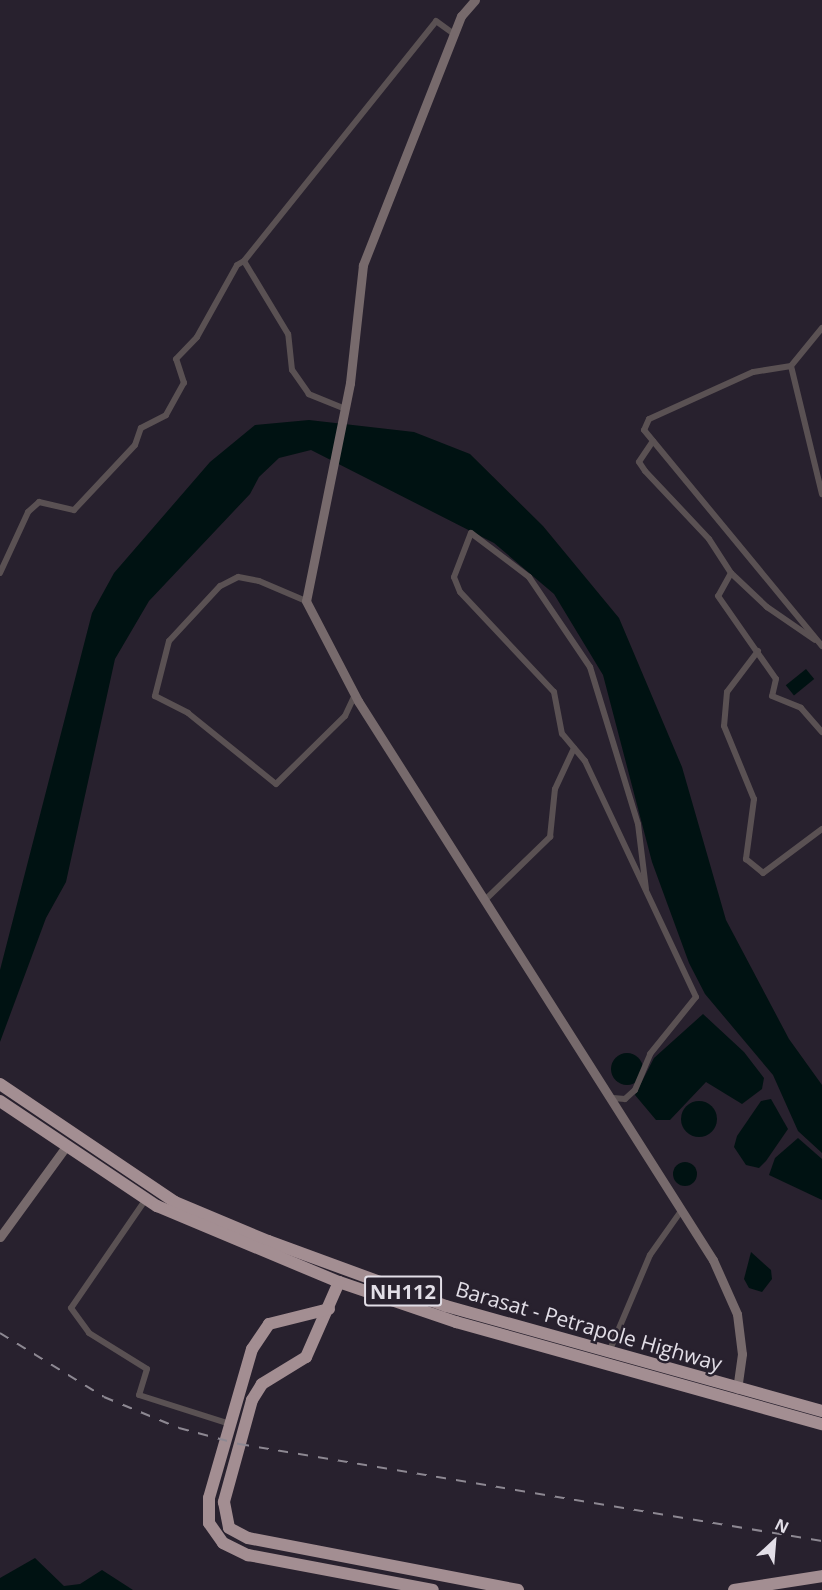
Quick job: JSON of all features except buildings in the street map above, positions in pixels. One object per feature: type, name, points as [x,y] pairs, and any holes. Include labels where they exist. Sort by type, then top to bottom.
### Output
[{"type":"highway","name":"Barasat - Petrapole Highway","points":[[0,1084],[175,1202],[381,1284],[608,1353],[822,1411]]},
{"type":"highway","name":"Barasat - Petrapole Highway","points":[[4,1104],[147,1198],[339,1282],[467,1325],[822,1424]]},
{"type":"highway","points":[[339,1282],[306,1357],[262,1384],[252,1400],[224,1502],[229,1528],[248,1538],[474,1586],[518,1590]]},
{"type":"highway","points":[[329,1309],[269,1324],[252,1348],[208,1512],[223,1543],[248,1555],[433,1590]]},
{"type":"highway","points":[[734,1590],[822,1576]]},
{"type":"street","points":[[475,0],[454,34],[363,265],[343,409],[330,465],[306,601],[355,695],[484,900],[613,1098],[713,1260],[737,1314],[742,1354],[737,1389]]},
{"type":"street","points":[[0,573],[28,512],[39,502],[74,510],[135,445],[141,428],[166,415],[184,384],[177,359],[197,337],[237,265],[244,261],[436,21],[454,34]]},
{"type":"street","points":[[244,261],[288,334],[292,370],[309,394],[343,409]]},
{"type":"street","points":[[820,644],[644,430],[649,419],[753,372],[791,366],[822,328]]},
{"type":"street","points":[[791,366],[822,494]]},
{"type":"street","points":[[653,441],[639,462],[709,539],[731,573],[767,608],[820,644]]},
{"type":"street","points":[[613,1098],[625,1099],[635,1090],[650,1054],[696,997],[646,889],[574,748],[562,734],[554,692],[460,592],[454,577],[471,533],[529,577],[590,667],[638,824],[646,889]]},
{"type":"street","points":[[731,573],[718,596],[776,679],[772,696],[801,708],[822,732]]},
{"type":"street","points":[[306,601],[259,581],[238,577],[220,586],[169,641],[155,696],[188,713],[276,784],[345,717],[355,695]]},
{"type":"street","points":[[758,651],[727,693],[724,726],[754,799],[746,859],[763,873],[822,829]]},
{"type":"street","points":[[484,900],[550,837],[555,789],[574,748]]},
{"type":"street","points":[[0,1237],[67,1145]]},
{"type":"street","points":[[147,1198],[71,1308],[89,1333],[147,1369],[139,1395],[230,1424]]},
{"type":"street","points":[[608,1353],[650,1255],[681,1211]]},
{"type":"shaded area","points":[[309,420],[414,432],[470,454],[543,526],[619,618],[682,767],[726,920],[789,1039],[822,1085],[822,1153],[798,1131],[773,1075],[705,994],[689,963],[652,862],[603,675],[554,594],[494,543],[311,450],[279,458],[259,477],[250,494],[149,601],[115,659],[66,882],[46,918],[0,1042],[0,970],[92,613],[114,573],[210,462],[255,425]]},
{"type":"shaded area","points":[[806,669],[814,679],[794,695],[786,685]]},
{"type":"shaded area","points":[[703,1014],[744,1052],[764,1078],[762,1089],[742,1104],[706,1082],[670,1120],[656,1120],[635,1095],[654,1058]]},
{"type":"shaded area","points":[[627,1053],[638,1058],[643,1069],[638,1080],[627,1085],[616,1080],[611,1069],[616,1058]]},
{"type":"shaded area","points":[[771,1099],[788,1129],[759,1168],[746,1165],[734,1147],[737,1136],[761,1101]]},
{"type":"shaded area","points":[[699,1101],[712,1106],[717,1119],[712,1132],[699,1137],[686,1132],[681,1119],[686,1106]]},
{"type":"shaded area","points":[[798,1138],[822,1159],[822,1200],[769,1175],[775,1158]]},
{"type":"shaded area","points":[[685,1162],[690,1163],[696,1169],[696,1179],[690,1185],[685,1186],[680,1185],[674,1179],[673,1174],[674,1169],[680,1163]]},
{"type":"shaded area","points":[[751,1252],[771,1270],[772,1279],[762,1292],[749,1288],[744,1279]]},
{"type":"shaded area","points":[[35,1558],[64,1586],[80,1584],[102,1570],[133,1590],[0,1590],[0,1578]]},
{"type":"railway","points":[[0,1333],[104,1397],[179,1428],[239,1444],[822,1541]]}]
